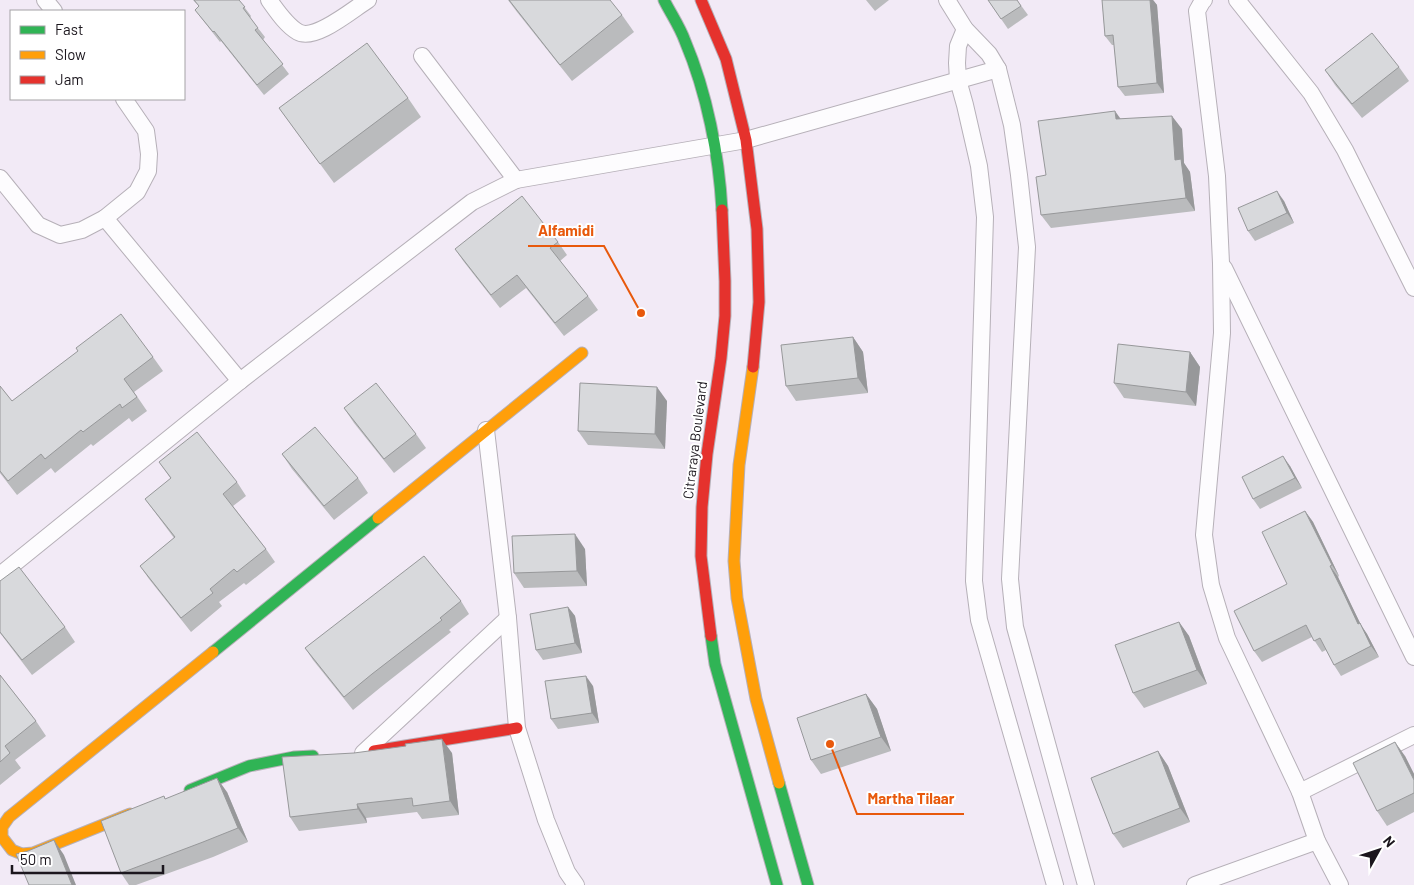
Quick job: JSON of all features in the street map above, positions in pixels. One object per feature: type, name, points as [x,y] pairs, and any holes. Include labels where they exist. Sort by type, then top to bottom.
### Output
[{"type":"main road","name":"Citraraya Boulevard","points":[[664,0],[685,40],[702,87],[714,146],[721,198],[725,281],[724,316],[721,358],[707,454],[702,507],[701,556],[706,608],[715,664],[777,885]]},
{"type":"main road","points":[[701,0],[726,59],[746,140],[757,229],[759,302],[753,371],[739,464],[734,561],[737,598],[756,699],[808,885]]},
{"type":"main road","points":[[141,810],[33,853],[22,854],[12,850],[2,837],[2,826],[9,816],[582,353]]},
{"type":"main road","points":[[358,753],[517,728]]},
{"type":"main road","points":[[177,795],[249,766],[294,757],[324,755]]},
{"type":"street","points":[[45,0],[53,10]]},
{"type":"street","points":[[269,0],[285,21],[299,33],[310,34],[321,31],[368,0]]},
{"type":"street","points":[[946,0],[965,29],[984,48],[998,69],[1012,125],[1020,175],[1026,247],[1010,580],[1016,627],[1086,885]]},
{"type":"street","points":[[1204,0],[1197,11],[1217,176],[1222,333],[1204,535],[1211,585],[1227,638],[1300,792],[1317,841],[1340,885]]},
{"type":"street","points":[[1237,0],[1311,93],[1345,150],[1414,288]]},
{"type":"street","points":[[965,29],[958,46],[958,80],[979,166],[985,217],[974,581],[979,620],[1055,885]]},
{"type":"street","points":[[422,56],[516,180]]},
{"type":"street","points":[[0,575],[240,381],[472,202],[516,180],[746,140],[998,69]]},
{"type":"street","points":[[0,178],[38,225],[60,235],[82,230],[105,218],[136,192],[148,170],[149,154],[146,131],[125,100]]},
{"type":"street","points":[[105,218],[240,381]]},
{"type":"street","points":[[1221,263],[1414,657]]},
{"type":"street","points":[[486,430],[508,618],[517,728],[546,820],[568,872],[576,885]]},
{"type":"street","points":[[358,753],[508,618]]},
{"type":"street","points":[[1300,792],[1414,735]]},
{"type":"street","points":[[1195,885],[1317,841]]},
{"type":"building","points":[[194,0],[239,0],[258,28],[255,30],[283,64],[257,85],[195,10],[199,6]]},
{"type":"building","points":[[509,0],[610,0],[622,15],[560,65]]},
{"type":"building","points":[[988,0],[1017,0],[1021,6],[1001,19]]},
{"type":"building","points":[[1102,0],[1150,0],[1157,83],[1118,87],[1113,35],[1105,36]]},
{"type":"building","points":[[1372,33],[1399,67],[1352,104],[1325,70]]},
{"type":"building","points":[[367,43],[408,98],[320,164],[279,108]]},
{"type":"building","points":[[1115,111],[1116,119],[1172,116],[1175,160],[1181,159],[1186,198],[1041,215],[1036,177],[1046,175],[1038,121]]},
{"type":"building","points":[[1277,191],[1287,213],[1248,231],[1238,208]]},
{"type":"building","points":[[522,196],[558,242],[550,248],[588,296],[555,323],[517,275],[491,295],[455,249]]},
{"type":"building","points":[[121,314],[153,357],[124,379],[137,397],[122,408],[120,404],[83,432],[81,430],[45,459],[41,454],[8,481],[0,471],[0,386],[12,401],[78,351],[76,348]]},
{"type":"building","points":[[853,337],[858,378],[786,386],[781,345]]},
{"type":"building","points":[[1118,344],[1190,352],[1186,392],[1114,383]]},
{"type":"building","points":[[376,383],[416,434],[384,459],[344,408]]},
{"type":"building","points":[[580,383],[657,387],[655,434],[578,431]]},
{"type":"building","points":[[315,427],[358,478],[324,506],[282,454]]},
{"type":"building","points":[[197,432],[237,482],[223,494],[266,549],[237,572],[234,569],[210,589],[213,593],[181,618],[140,566],[175,537],[145,499],[171,478],[159,462]]},
{"type":"building","points":[[1283,456],[1295,478],[1253,499],[1242,477]]},
{"type":"building","points":[[1305,511],[1332,565],[1330,566],[1358,624],[1360,623],[1371,646],[1334,665],[1320,638],[1314,641],[1306,625],[1254,651],[1234,611],[1287,584],[1262,532]]},
{"type":"building","points":[[575,534],[577,571],[514,573],[512,536]]},
{"type":"building","points":[[424,556],[461,601],[440,618],[442,620],[344,697],[305,648]]},
{"type":"building","points":[[19,567],[65,627],[22,660],[0,632],[0,581]]},
{"type":"building","points":[[568,607],[575,643],[536,650],[530,614]]},
{"type":"building","points":[[1179,622],[1197,670],[1133,693],[1115,645]]},
{"type":"building","points":[[0,675],[36,721],[5,746],[10,753],[0,762]]},
{"type":"building","points":[[586,676],[592,713],[551,719],[545,681]]},
{"type":"building","points":[[866,694],[881,737],[811,760],[797,718]]},
{"type":"building","points":[[442,739],[450,801],[413,806],[412,798],[357,804],[358,809],[290,817],[282,757],[354,753]]},
{"type":"building","points":[[1395,742],[1414,780],[1414,793],[1377,811],[1353,763]]},
{"type":"building","points":[[1158,751],[1180,808],[1113,834],[1091,778]]},
{"type":"building","points":[[217,778],[238,828],[121,873],[101,821],[164,796],[165,799]]},
{"type":"building","points":[[54,840],[72,885],[29,885],[16,854]]},
{"type":"traffic: fast","points":[[664,0],[683,36],[706,103],[715,146],[722,210]]},
{"type":"traffic: fast","points":[[213,652],[378,518]]},
{"type":"traffic: fast","points":[[711,636],[715,664],[777,885]]},
{"type":"traffic: fast","points":[[190,790],[249,766],[294,757],[313,756]]},
{"type":"traffic: fast","points":[[779,783],[808,885]]},
{"type":"traffic: slow","points":[[378,518],[582,353]]},
{"type":"traffic: slow","points":[[753,367],[739,465],[734,561],[737,598],[756,699],[779,783]]},
{"type":"traffic: slow","points":[[130,814],[33,853],[22,854],[12,850],[2,837],[2,827],[9,817],[213,652]]},
{"type":"traffic: jam","points":[[701,0],[726,59],[746,140],[757,229],[759,302],[753,367]]},
{"type":"traffic: jam","points":[[711,636],[701,556],[702,507],[725,316],[722,210]]},
{"type":"traffic: jam","points":[[374,751],[517,728]]},
{"type":"place","name":"Alfamidi","points":[[641,313]]},
{"type":"place","name":"Martha Tilaar","points":[[830,744]]}]
